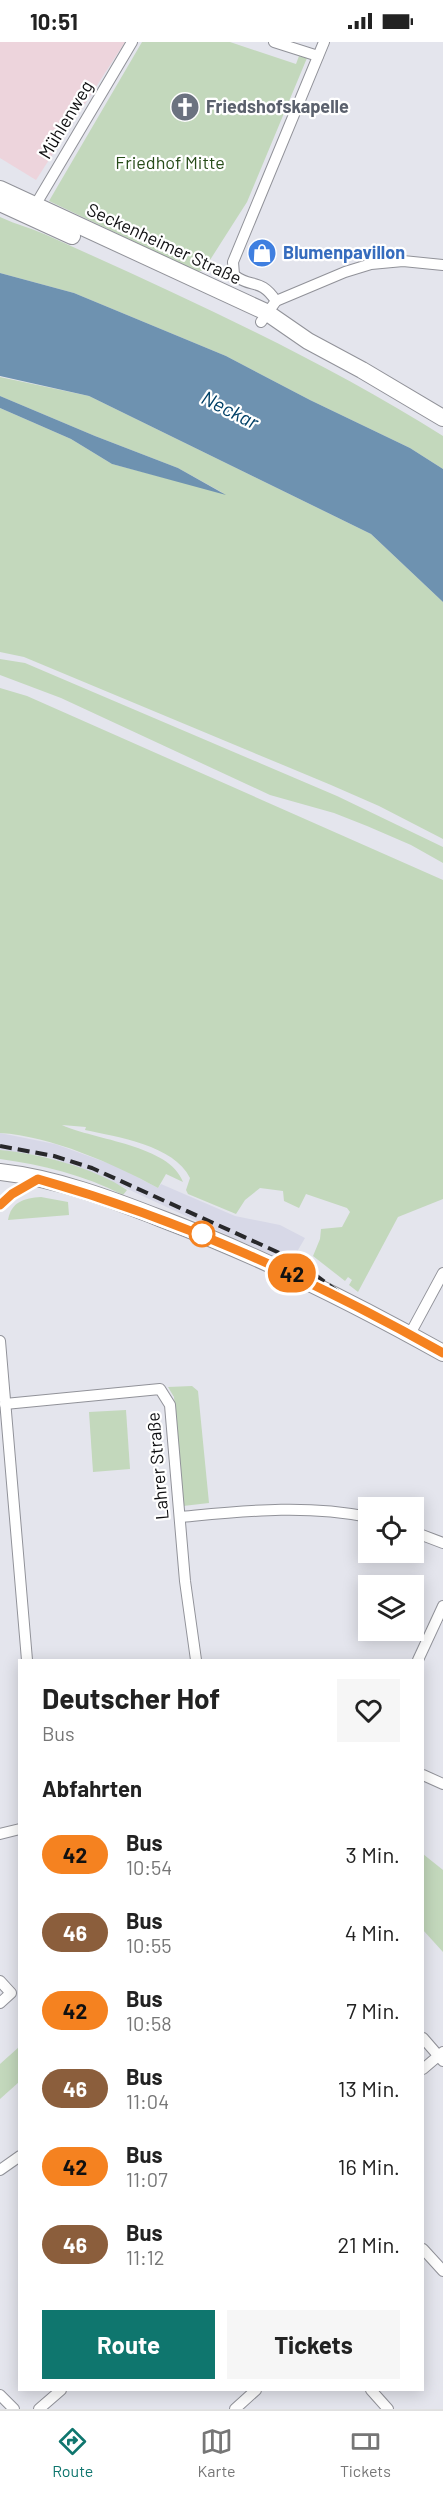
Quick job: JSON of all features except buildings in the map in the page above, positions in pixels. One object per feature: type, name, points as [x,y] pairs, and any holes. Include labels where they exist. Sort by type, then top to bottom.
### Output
[{"type":"main road","name":"Seckenheimer Straße","points":[[0,189],[32,211]]},
{"type":"main road","name":"Seckenheimer Straße","points":[[0,203],[32,211],[268,312],[285,334],[308,341],[362,369],[443,418]]},
{"type":"main road","points":[[0,1172],[38,1179],[132,1207],[240,1250],[329,1291],[443,1353]]},
{"type":"street","name":"Mühlenweg","points":[[32,211],[132,42]]},
{"type":"street","points":[[274,42],[318,56]]},
{"type":"street","points":[[268,312],[269,291],[260,284],[240,279],[234,275],[233,262],[324,42]]},
{"type":"street","points":[[268,312],[328,278],[371,264],[403,261],[442,265],[443,253]]},
{"type":"street","points":[[0,1205],[12,1194],[38,1179]]},
{"type":"street","points":[[410,1334],[443,1273]]},
{"type":"street","points":[[0,1341],[27,1659]]},
{"type":"street","name":"Lahrer Straße","points":[[5,1404],[160,1389],[170,1405],[185,1581],[196,1659]]},
{"type":"street","points":[[180,1517],[284,1508],[358,1515]]},
{"type":"street","points":[[424,1536],[443,1543]]},
{"type":"street","points":[[418,1659],[443,1606]]},
{"type":"street","points":[[424,1775],[443,1784]]},
{"type":"street","points":[[0,1834],[18,1830]]},
{"type":"street","points":[[0,1981],[15,1994],[0,2003]]},
{"type":"street","points":[[424,2039],[442,2056],[424,2068]]},
{"type":"street","points":[[0,2170],[18,2157]]},
{"type":"street","points":[[424,2250],[443,2271]]},
{"type":"street","points":[[39,2409],[60,2391]]},
{"type":"street","points":[[235,2409],[255,2391]]},
{"type":"street","points":[[372,2391],[388,2409]]},
{"type":"street","points":[[0,2395],[14,2409]]},
{"type":"shaded area","points":[[0,42],[125,42],[36,180],[0,158]]},
{"type":"shaded area","points":[[0,1133],[55,1144],[116,1166],[158,1188],[161,1184],[235,1216],[280,1225],[305,1238],[290,1264],[121,1186],[48,1157],[0,1150]]},
{"type":"green space","name":"Friedhof Mitte","points":[[142,42],[230,42],[296,64],[299,56],[307,58],[247,202],[203,271],[196,271],[49,201]]},
{"type":"green space","points":[[0,217],[45,234],[201,306],[348,380],[443,436],[443,469],[410,448],[226,356],[74,293],[0,273]]},
{"type":"green space","points":[[0,377],[89,396],[371,534],[443,602],[443,839],[379,806],[331,785],[24,657],[0,652],[0,408],[71,439],[112,464],[223,493],[178,468],[0,396]]},
{"type":"green space","points":[[0,659],[25,663],[337,796],[443,847],[443,863],[411,845],[334,813],[270,795],[61,698],[0,675]]},
{"type":"green space","points":[[0,688],[27,696],[443,880],[443,1199],[398,1217],[358,1292],[349,1285],[352,1280],[348,1277],[345,1281],[313,1256],[320,1239],[321,1229],[342,1227],[350,1212],[347,1208],[306,1194],[299,1208],[284,1201],[283,1191],[260,1188],[245,1200],[236,1214],[188,1194],[186,1190],[190,1178],[182,1167],[158,1150],[144,1144],[85,1130],[86,1127],[62,1125],[147,1152],[163,1160],[175,1170],[183,1182],[166,1174],[158,1188],[122,1170],[61,1145],[20,1135],[0,1133]]},
{"type":"green space","points":[[0,1150],[31,1154],[83,1168],[127,1190],[123,1195],[63,1172],[0,1159]]},
{"type":"green space","points":[[41,1197],[68,1202],[69,1215],[8,1220],[12,1209],[19,1202]]},
{"type":"green space","points":[[192,1386],[198,1391],[209,1503],[183,1506],[174,1397],[168,1387]]},
{"type":"green space","points":[[126,1410],[130,1469],[93,1472],[89,1412]]},
{"type":"green space","points":[[424,1855],[443,1870],[443,1952],[424,1931]]},
{"type":"green space","points":[[18,2048],[18,2083],[0,2099],[0,2064]]},
{"type":"water","name":"Neckar","points":[[0,273],[74,293],[226,356],[410,448],[443,469],[443,602],[371,534],[89,396],[0,376]]},
{"type":"water","points":[[0,396],[178,468],[226,495],[112,464],[71,439],[0,408]]},
{"type":"railway","points":[[0,1146],[54,1156],[92,1168],[295,1260],[371,1316],[443,1356]]},
{"type":"bus line","name":"42","points":[[0,1205],[12,1194],[38,1179],[102,1197],[192,1230],[275,1265],[329,1291],[443,1353]]},
{"type":"place","name":"Friedshofskapelle","points":[[185,107]]},
{"type":"place","name":"Blumenpavillon","points":[[262,253]]}]
